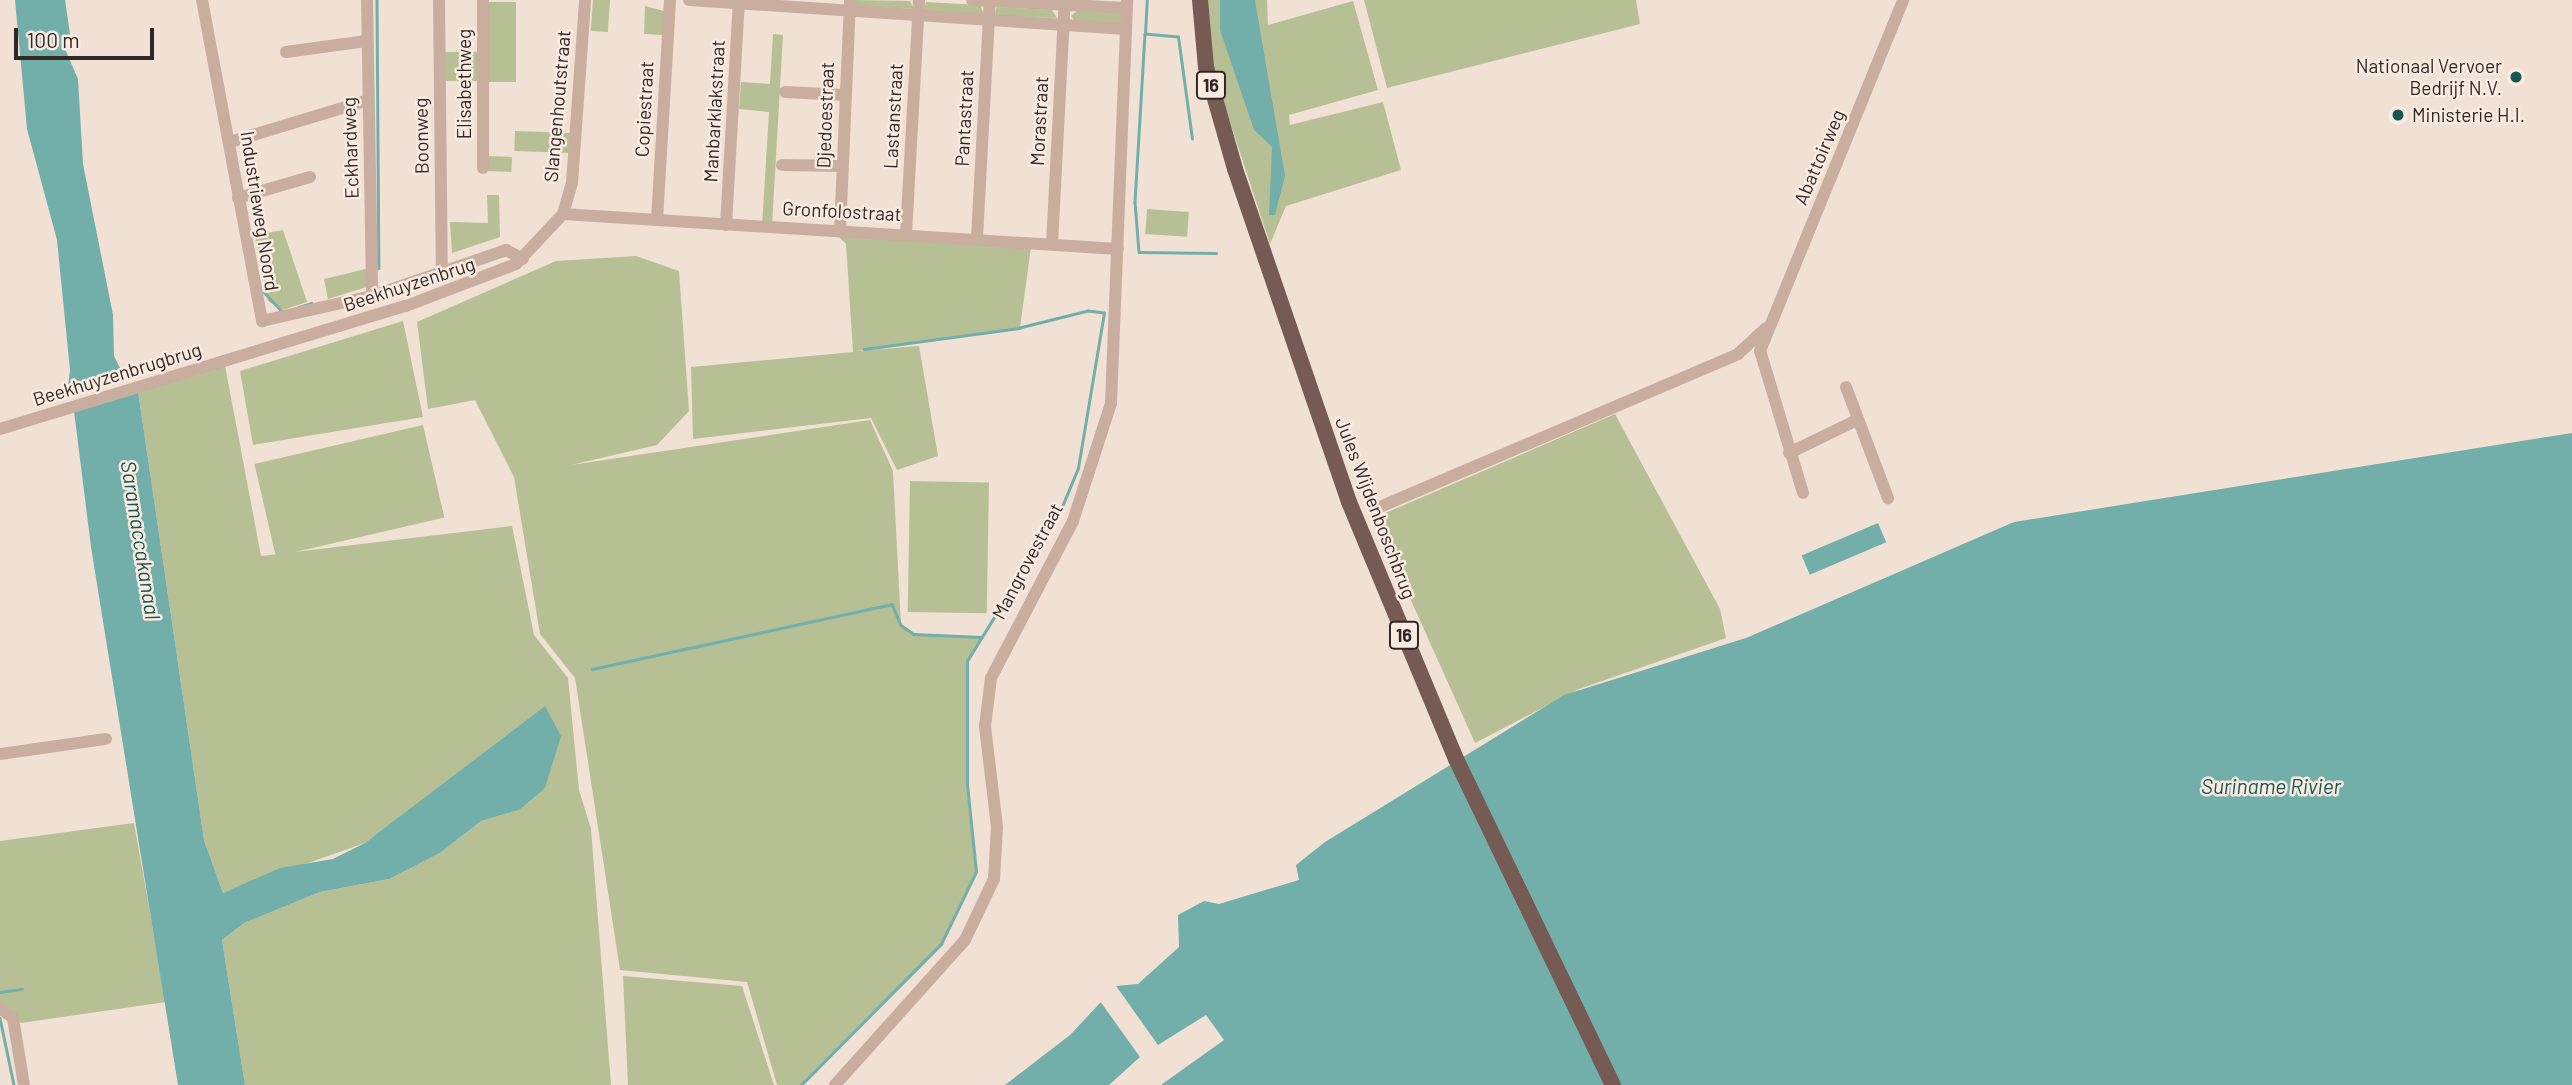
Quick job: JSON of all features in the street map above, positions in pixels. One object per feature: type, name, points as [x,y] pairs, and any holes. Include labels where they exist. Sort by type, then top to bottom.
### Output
[{"type":"main road","name":"Jules Wijdenboschbrug","points":[[1200,0],[1206,67],[1235,169],[1297,362],[1381,583],[1461,771],[1613,1085]]},
{"type":"street","name":"Industrieweg Noord","points":[[202,0],[262,321],[372,296],[506,250],[523,259]]},
{"type":"street","name":"Eckhardweg","points":[[367,0],[372,296]]},
{"type":"street","name":"Boonweg","points":[[439,0],[442,272]]},
{"type":"street","name":"Elisabethweg","points":[[483,0],[483,168]]},
{"type":"street","name":"Slangenhoutstraat","points":[[563,214],[576,151],[585,0]]},
{"type":"street","name":"Copiestraat","points":[[657,220],[670,0]]},
{"type":"street","points":[[688,0],[849,5],[918,14],[1126,29]]},
{"type":"street","name":"Lastanstraat","points":[[906,234],[919,0]]},
{"type":"street","points":[[972,0],[1127,4]]},
{"type":"street","name":"Abattoirweg","points":[[1766,328],[1903,0]]},
{"type":"street","name":"Pantastraat","points":[[977,238],[990,1]]},
{"type":"street","name":"Manbarklakstraat","points":[[726,225],[739,2]]},
{"type":"street","name":"Morastraat","points":[[1052,244],[1065,3]]},
{"type":"street","name":"Mangrovestraat","points":[[835,1085],[965,940],[994,879],[997,827],[985,726],[991,678],[1093,472],[1111,403],[1127,4]]},
{"type":"street","name":"Djedoestraat","points":[[840,231],[849,5]]},
{"type":"street","points":[[286,52],[366,41]]},
{"type":"street","points":[[785,92],[844,95]]},
{"type":"street","points":[[230,142],[368,100]]},
{"type":"street","points":[[782,164],[842,166]]},
{"type":"street","points":[[239,198],[310,177]]},
{"type":"street","name":"Gronfolostraat","points":[[563,214],[977,238],[1118,249]]},
{"type":"street","name":"Beekhuyzenbrug","points":[[245,355],[480,282],[523,259],[563,214]]},
{"type":"street","points":[[1766,328],[1761,365],[1802,493]]},
{"type":"street","points":[[1382,506],[1738,354],[1766,328]]},
{"type":"street","name":"Beekhuyzenbrugbrug","points":[[0,429],[245,355]]},
{"type":"street","points":[[1846,387],[1888,498]]},
{"type":"street","points":[[1789,453],[1857,419]]},
{"type":"street","points":[[0,754],[106,740]]},
{"type":"street","points":[[6,1011],[24,1085]]},
{"type":"green space","points":[[593,0],[610,0],[608,32],[591,31]]},
{"type":"green space","points":[[855,0],[910,1],[914,9],[856,6]]},
{"type":"green space","points":[[1207,0],[1267,0],[1268,25],[1353,1],[1378,90],[1289,115],[1290,125],[1383,102],[1401,170],[1286,206],[1270,244],[1211,64]]},
{"type":"green space","points":[[1364,0],[1636,0],[1640,24],[1387,88]]},
{"type":"green space","points":[[486,2],[516,2],[516,82],[486,82]]},
{"type":"green space","points":[[926,2],[980,5],[984,14],[924,10]]},
{"type":"green space","points":[[645,6],[664,11],[663,35],[644,34]]},
{"type":"green space","points":[[997,7],[1052,10],[1057,18],[994,16]]},
{"type":"green space","points":[[1078,10],[1122,13],[1122,25],[1076,23],[1071,16]]},
{"type":"green space","points":[[773,34],[783,35],[772,226],[762,226],[769,112],[739,109],[741,82],[770,84]]},
{"type":"green space","points":[[444,52],[479,52],[479,81],[444,81]]},
{"type":"green space","points":[[515,131],[572,133],[571,153],[514,151]]},
{"type":"green space","points":[[486,156],[512,157],[511,172],[485,171]]},
{"type":"green space","points":[[487,195],[499,195],[500,237],[452,253],[450,222],[488,223]]},
{"type":"green space","points":[[1147,209],[1189,212],[1187,237],[1145,234]]},
{"type":"green space","points":[[283,230],[307,302],[283,310],[268,301],[255,235]]},
{"type":"green space","points":[[836,234],[1031,247],[1020,328],[855,351],[919,346],[938,456],[897,470],[871,418],[693,439],[691,367],[853,352],[846,244]]},
{"type":"green space","points":[[636,256],[679,271],[689,411],[657,445],[571,465],[870,420],[893,471],[901,625],[914,634],[982,637],[967,661],[967,785],[976,872],[941,944],[801,1085],[777,1085],[747,982],[620,970],[575,678],[540,634],[514,477],[475,400],[428,409],[417,322],[556,261]]},
{"type":"green space","points":[[370,268],[370,286],[328,299],[324,279]]},
{"type":"green space","points":[[403,321],[423,417],[253,445],[240,371]]},
{"type":"green space","points":[[223,355],[261,556],[512,526],[534,635],[568,678],[579,790],[591,829],[611,1085],[245,1085],[222,940],[244,923],[320,892],[389,879],[440,853],[481,821],[519,810],[492,751],[365,843],[223,893],[204,840],[137,384]]},
{"type":"green space","points":[[1615,414],[1720,609],[1726,638],[1579,689],[1475,743],[1374,518]]},
{"type":"green space","points":[[423,425],[444,518],[276,556],[254,464]]},
{"type":"green space","points":[[910,481],[989,482],[987,613],[908,612]]},
{"type":"green space","points":[[134,823],[166,1002],[21,1023],[0,1003],[0,841]]},
{"type":"green space","points":[[623,976],[742,986],[774,1085],[628,1085]]},
{"type":"water","points":[[15,0],[65,0],[70,34],[65,49],[78,79],[83,164],[113,315],[114,356],[124,376],[67,395],[70,370],[57,240],[27,129]]},
{"type":"water","points":[[1220,0],[1255,0],[1285,176],[1275,215],[1269,215],[1272,147],[1254,130],[1220,30]]},
{"type":"water","name":"Saramaccakanaal","points":[[137,384],[204,840],[223,893],[280,868],[333,859],[365,843],[545,706],[561,736],[545,788],[519,810],[481,821],[440,853],[389,879],[320,892],[244,923],[222,940],[245,1085],[178,1085],[91,547],[74,411]]},
{"type":"water","name":"Suriname Rivier","points":[[2572,433],[2572,1085],[1005,1085],[1070,1035],[1116,986],[1138,984],[1179,947],[1178,915],[1204,901],[1219,904],[1299,880],[1296,865],[1325,842],[1564,695],[1746,638],[2014,522]]},
{"type":"water","points":[[1878,523],[1886,542],[1810,575],[1802,555]]},
{"type":"pier","points":[[1114,983],[1158,1045],[1206,1015],[1224,1040],[1161,1085],[1109,1085],[1140,1057],[1097,997]]},
{"type":"waterway","points":[[377,0],[379,268]]},
{"type":"waterway","points":[[1145,34],[1147,0]]},
{"type":"waterway","points":[[1192,139],[1178,37],[1145,34],[1135,202],[1139,252],[1216,253]]},
{"type":"waterway","points":[[264,292],[282,311]]},
{"type":"waterway","points":[[299,307],[311,303]]},
{"type":"waterway","points":[[801,1085],[941,944],[976,872],[967,785],[967,661],[1061,509],[1078,468],[1104,313],[1088,311],[1020,328]]},
{"type":"waterway","points":[[864,349],[1019,328]]},
{"type":"waterway","points":[[592,669],[892,604],[901,625],[914,634],[981,637]]},
{"type":"waterway","points":[[0,992],[22,989]]},
{"type":"waterway","points":[[0,1018],[14,1085]]},
{"type":"place","name":"Nationaal Vervoer Bedrijf N.V.","points":[[2516,77]]},
{"type":"place","name":"Ministerie H.I.","points":[[2398,115]]}]
